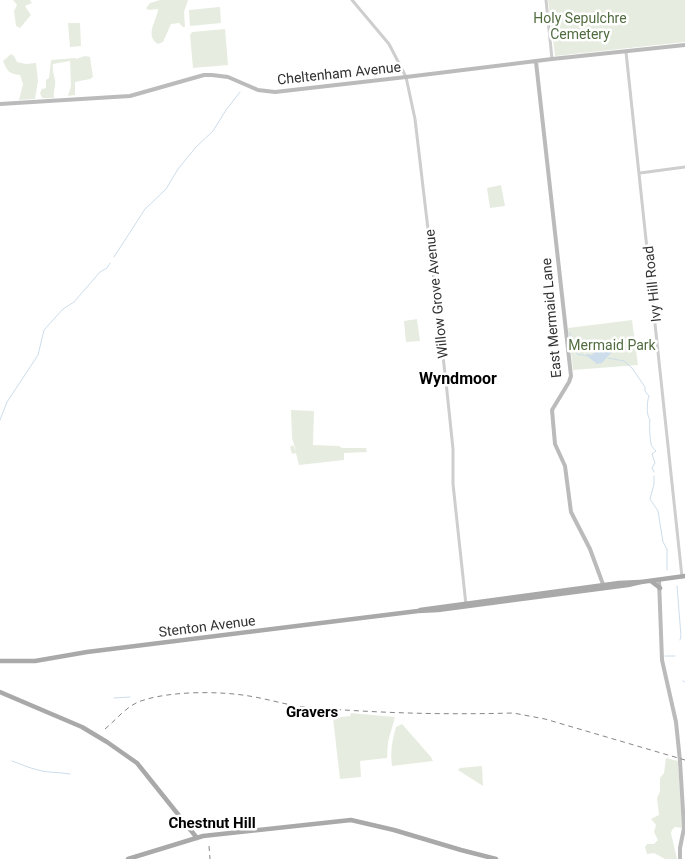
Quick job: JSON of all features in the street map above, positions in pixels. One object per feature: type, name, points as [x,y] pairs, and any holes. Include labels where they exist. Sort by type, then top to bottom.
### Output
[{"type":"main road","name":"Cheltenham Avenue","points":[[0,104],[130,96],[204,75],[223,76],[254,89],[268,92],[685,45]]},
{"type":"main road","name":"East Mermaid Lane","points":[[536,62],[571,376],[552,410],[555,444],[565,466],[571,512],[590,549],[604,587]]},
{"type":"main road","name":"Stenton Avenue","points":[[0,661],[39,661],[88,652],[422,608],[684,577]]},
{"type":"main road","points":[[658,580],[660,588],[662,656],[676,722],[681,771],[684,828],[680,859]]},
{"type":"main road","points":[[650,581],[660,588]]},
{"type":"main road","points":[[0,692],[82,727],[138,763],[197,838]]},
{"type":"main road","points":[[128,859],[197,838],[354,820],[400,831],[496,859]]},
{"type":"street","name":"Willow Grove Avenue","points":[[352,0],[389,44],[406,77],[415,119],[453,449],[453,484],[466,604]]},
{"type":"street","points":[[546,0],[552,59]]},
{"type":"street","name":"Ivy Hill Road","points":[[626,52],[684,577]]},
{"type":"street","points":[[640,173],[685,167]]},
{"type":"green space","points":[[13,0],[30,0],[32,3],[25,6],[31,15],[20,28],[16,26],[14,11],[17,5]]},
{"type":"green space","points":[[160,0],[188,0],[184,12],[185,27],[179,23],[171,24],[163,42],[158,44],[152,36],[152,28],[158,9],[148,10],[146,8],[150,3]]},
{"type":"green space","name":"Holy Sepulchre Cemetery","points":[[548,0],[685,0],[685,42],[555,56]]},
{"type":"green space","points":[[220,7],[221,23],[190,26],[189,10]]},
{"type":"green space","points":[[68,23],[80,23],[81,46],[70,47]]},
{"type":"green space","points":[[225,29],[228,65],[193,68],[190,35],[192,32]]},
{"type":"green space","points":[[11,54],[17,62],[26,64],[36,63],[38,81],[35,99],[19,100],[23,84],[20,75],[9,71],[3,61]]},
{"type":"green space","points":[[85,56],[90,57],[93,77],[75,82],[75,95],[68,96],[71,86],[70,61],[53,64],[54,98],[42,98],[40,93],[42,89],[46,88],[51,60],[76,59]]},
{"type":"green space","points":[[501,185],[505,206],[490,208],[487,188]]},
{"type":"green space","points":[[417,319],[420,341],[406,342],[404,321]]},
{"type":"green space","name":"Mermaid Park","points":[[632,320],[638,365],[573,370],[568,328]]},
{"type":"green space","points":[[291,410],[314,411],[313,445],[366,448],[367,452],[344,453],[344,460],[299,465],[296,453],[292,454],[290,447],[293,445],[296,451],[292,438]]},
{"type":"green space","points":[[351,713],[395,717],[388,742],[387,758],[360,761],[361,777],[340,779],[333,718],[350,716]]},
{"type":"green space","points":[[402,724],[433,761],[392,766],[391,751],[393,737],[396,727]]},
{"type":"green space","points":[[666,758],[678,761],[682,828],[675,827],[671,833],[677,859],[665,859],[654,853],[647,854],[645,847],[647,844],[654,844],[658,840],[654,832],[656,825],[651,819],[659,815],[657,798],[660,792],[660,778],[664,773]]},
{"type":"green space","points":[[482,766],[483,786],[458,770],[460,768]]},
{"type":"water","points":[[607,346],[611,349],[611,353],[602,363],[597,364],[587,356],[587,354],[592,355],[598,348]]},
{"type":"waterway","points":[[114,257],[145,209],[166,189],[178,169],[196,147],[213,131],[240,92]]},
{"type":"waterway","points":[[0,420],[7,402],[38,355],[44,330],[63,309],[74,302],[110,263]]},
{"type":"waterway","points":[[569,332],[578,347],[577,354],[588,356]]},
{"type":"waterway","points":[[608,358],[624,361],[632,368],[649,396],[647,408],[650,420],[651,442],[656,451],[652,454],[655,463],[652,468],[654,472]]},
{"type":"waterway","points":[[654,476],[650,499],[658,511],[663,542],[667,549],[667,570]]},
{"type":"waterway","points":[[677,586],[680,640]]},
{"type":"waterway","points":[[665,656],[675,656]]},
{"type":"waterway","points":[[114,698],[130,697]]},
{"type":"waterway","points":[[12,761],[42,771],[70,774]]},
{"type":"railway","points":[[105,729],[128,708],[144,700],[182,693],[224,693],[298,706],[331,709],[435,714],[513,713],[545,719],[685,760]]},
{"type":"railway","points":[[209,846],[210,859]]},
{"type":"district","name":"Wyndmoor","points":[[458,378]]},
{"type":"district","name":"Gravers","points":[[312,712]]},
{"type":"district","name":"Chestnut Hill","points":[[212,823]]}]
